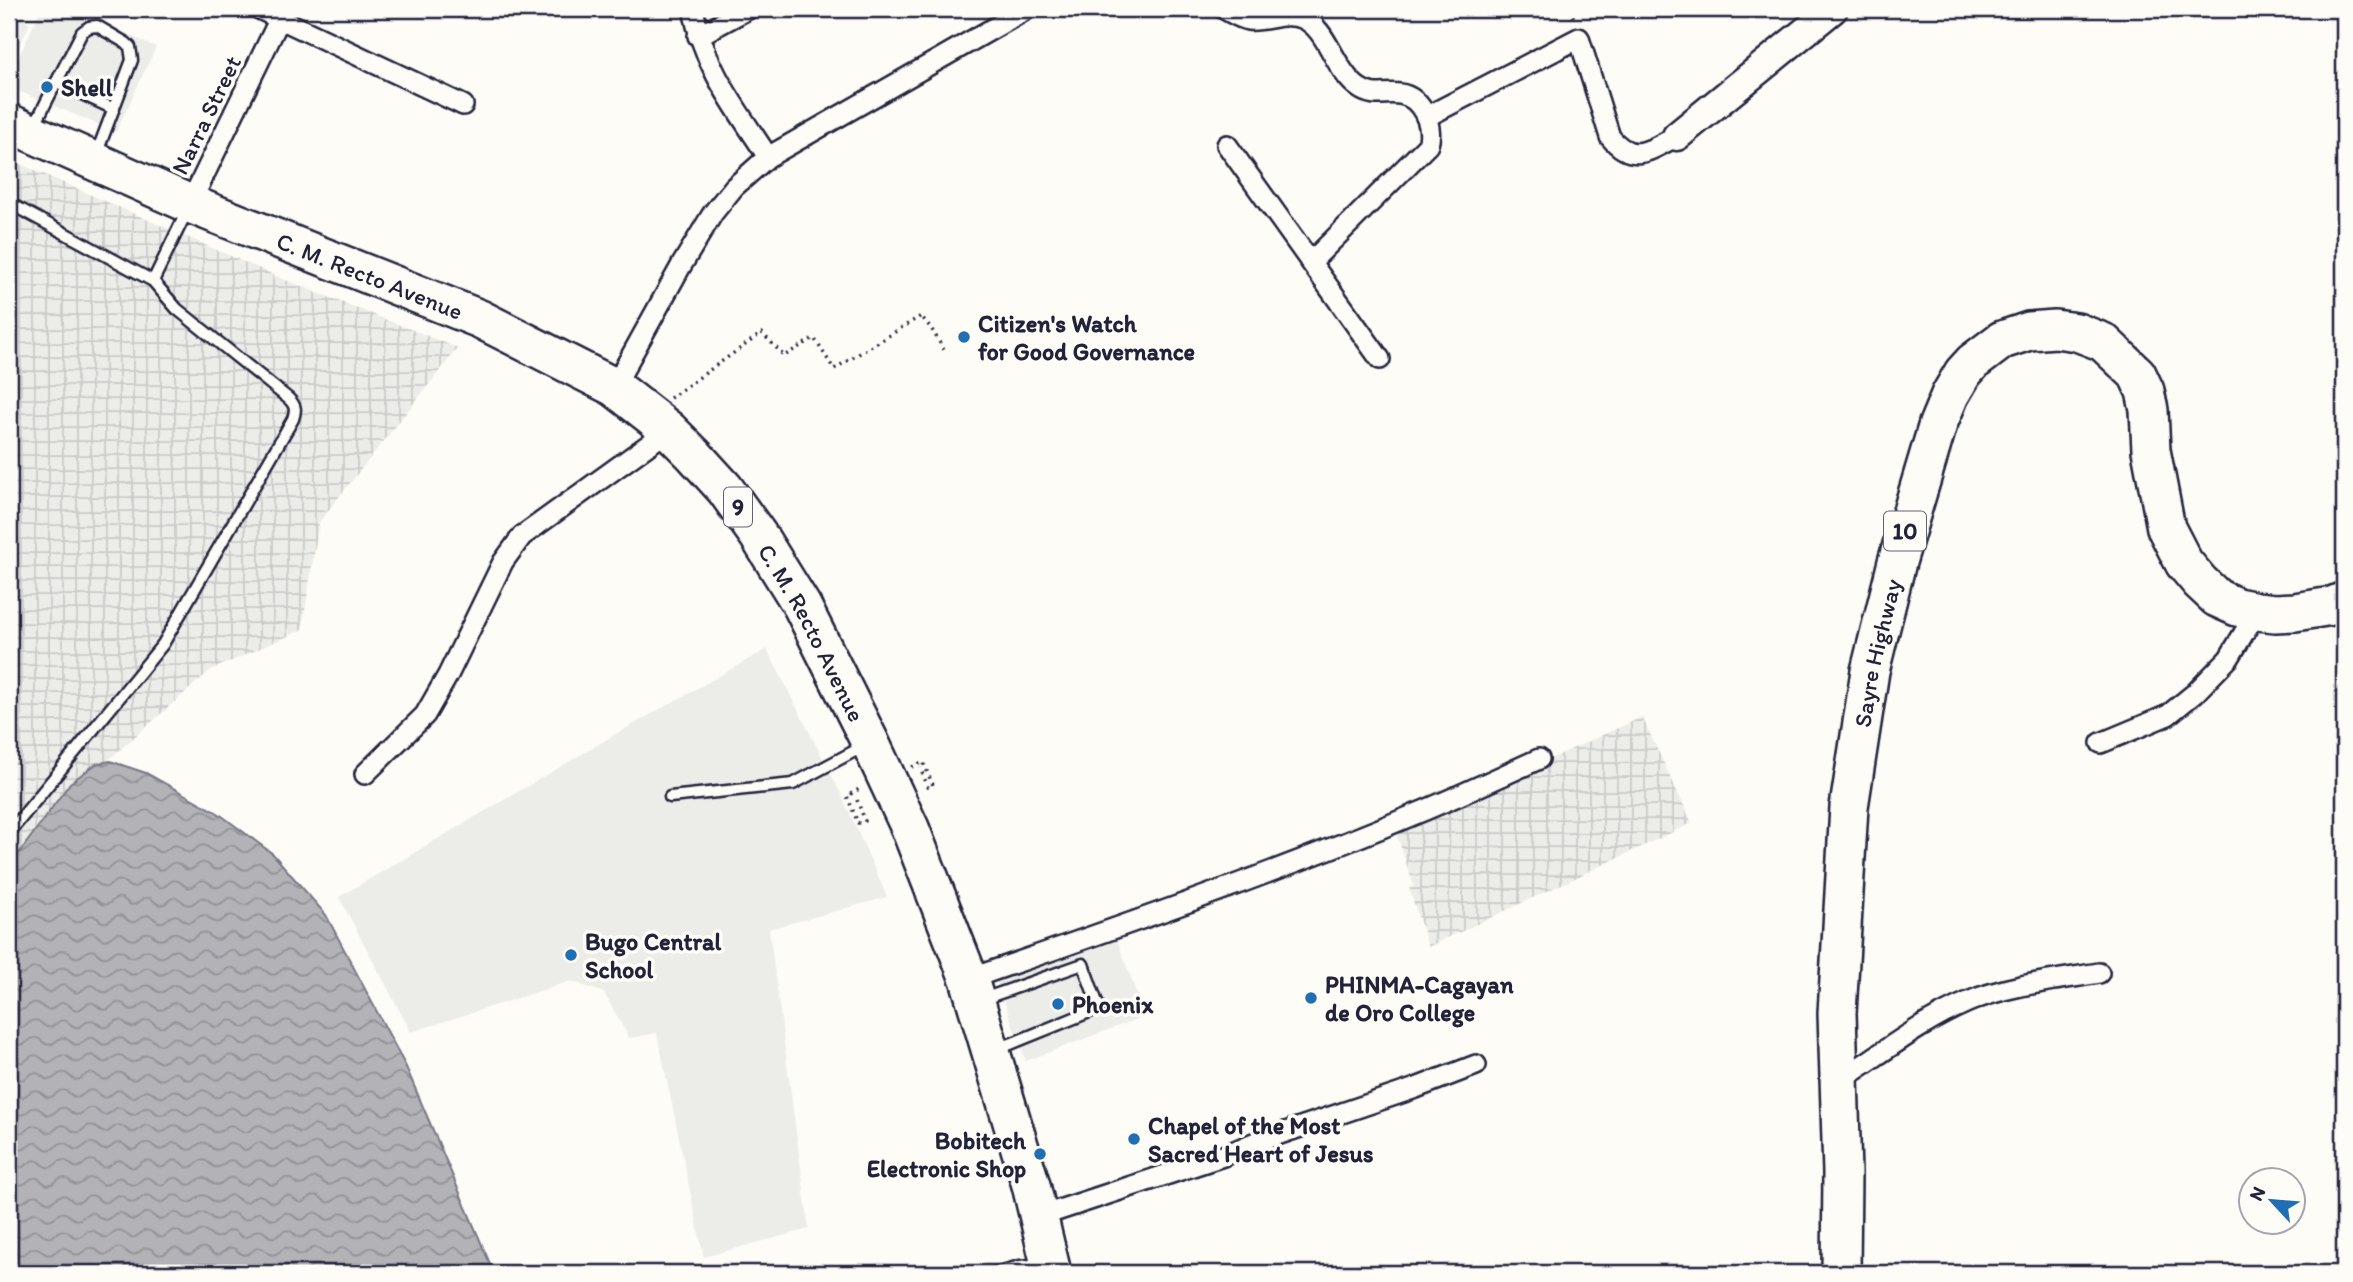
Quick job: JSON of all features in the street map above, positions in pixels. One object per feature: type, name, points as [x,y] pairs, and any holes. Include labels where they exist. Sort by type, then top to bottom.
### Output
[{"type":"highway","name":"C. M. Recto Avenue","points":[[20,128],[190,204],[480,319],[614,387],[659,422],[725,489],[758,535],[802,606],[910,828],[972,991],[1051,1268]]},
{"type":"highway","name":"Sayre Highway","points":[[1841,1273],[1842,1172],[1837,1013],[1849,807],[1870,671],[1897,562],[1938,424],[1956,384],[1973,362],[2002,340],[2022,333],[2042,329],[2077,332],[2103,342],[2121,356],[2137,374],[2145,391],[2151,450],[2166,528],[2184,563],[2217,598],[2237,607],[2276,613],[2295,612],[2332,606],[2344,601]]},
{"type":"main road","points":[[1677,136],[1833,9]]},
{"type":"street","points":[[260,9],[282,14],[463,105]]},
{"type":"street","points":[[693,9],[698,36],[713,73],[768,157]]},
{"type":"street","points":[[698,36],[748,9]]},
{"type":"street","points":[[614,387],[681,266],[713,213],[734,187],[768,157],[1027,9]]},
{"type":"street","points":[[1224,9],[1250,20],[1289,15],[1313,24],[1346,78],[1361,90],[1374,95],[1399,93],[1410,97],[1426,117],[1430,127],[1428,145],[1311,262]]},
{"type":"street","name":"Narra Street","points":[[190,204],[282,14]]},
{"type":"street","points":[[1426,117],[1579,38],[1610,137],[1620,148],[1632,153],[1642,153],[1677,136]]},
{"type":"street","points":[[1227,145],[1380,359]]},
{"type":"street","points":[[365,774],[425,715],[448,675],[503,562],[523,536],[659,422]]},
{"type":"street","points":[[2101,743],[2168,715],[2195,693],[2229,659],[2257,611]]},
{"type":"street","points":[[972,991],[1419,813],[1539,760]]},
{"type":"street","points":[[1839,1081],[1907,1036],[1969,1002],[2054,980],[2099,973]]},
{"type":"street","points":[[1038,1217],[1223,1156],[1255,1142],[1476,1065]]},
{"type":"lane","points":[[20,128],[56,82],[82,32],[97,26],[130,47],[132,61],[94,161]]},
{"type":"lane","points":[[56,82],[114,108]]},
{"type":"lane","points":[[9,204],[153,281],[177,309],[289,399],[296,411],[242,510],[163,644],[9,833]]},
{"type":"lane","points":[[153,281],[190,204]]},
{"type":"lane","points":[[670,797],[793,784],[870,742]]},
{"type":"lane","points":[[972,991],[1083,964],[1098,1008],[990,1051]]},
{"type":"lane","points":[[995,1273],[1020,1266],[1051,1268]]},
{"type":"path","points":[[659,422],[762,333],[784,356],[814,338],[834,369],[921,316],[944,350]]},
{"type":"path","points":[[914,765],[923,762],[933,785],[928,787],[920,768]]},
{"type":"path","points":[[847,796],[858,823],[865,821],[857,800]]},
{"type":"shaded area","points":[[41,9],[69,9],[156,47],[116,132],[9,87],[9,78]]},
{"type":"shaded area","points":[[9,13],[30,23],[9,68]]},
{"type":"shaded area","points":[[9,159],[283,279],[458,348],[319,522],[302,630],[211,670],[61,798],[9,867]]},
{"type":"shaded area","name":"Bugo Central School","points":[[767,649],[842,796],[887,897],[769,929],[809,1229],[704,1257],[657,1033],[629,1038],[604,993],[571,981],[411,1032],[339,897],[616,734]]},
{"type":"shaded area","points":[[1642,717],[1692,823],[1428,947],[1409,888],[1414,886],[1395,830]]},
{"type":"shaded area","points":[[1116,937],[1145,1016],[1026,1061],[997,982]]},
{"type":"water","points":[[110,761],[146,773],[218,813],[273,854],[326,915],[406,1067],[494,1273],[9,1273],[9,867],[70,783],[96,764]]},
{"type":"place","name":"Shell","points":[[47,87]]},
{"type":"place","name":"Citizen's Watch for Good Governance","points":[[964,337]]},
{"type":"place","name":"Bugo Central School","points":[[571,955]]},
{"type":"place","name":"PHINMA-Cagayan de Oro College","points":[[1311,998]]},
{"type":"place","name":"Phoenix","points":[[1058,1004]]},
{"type":"place","name":"Chapel of the Most Sacred Heart of Jesus","points":[[1134,1139]]},
{"type":"place","name":"Bobitech Electronic Shop","points":[[1040,1154]]}]
